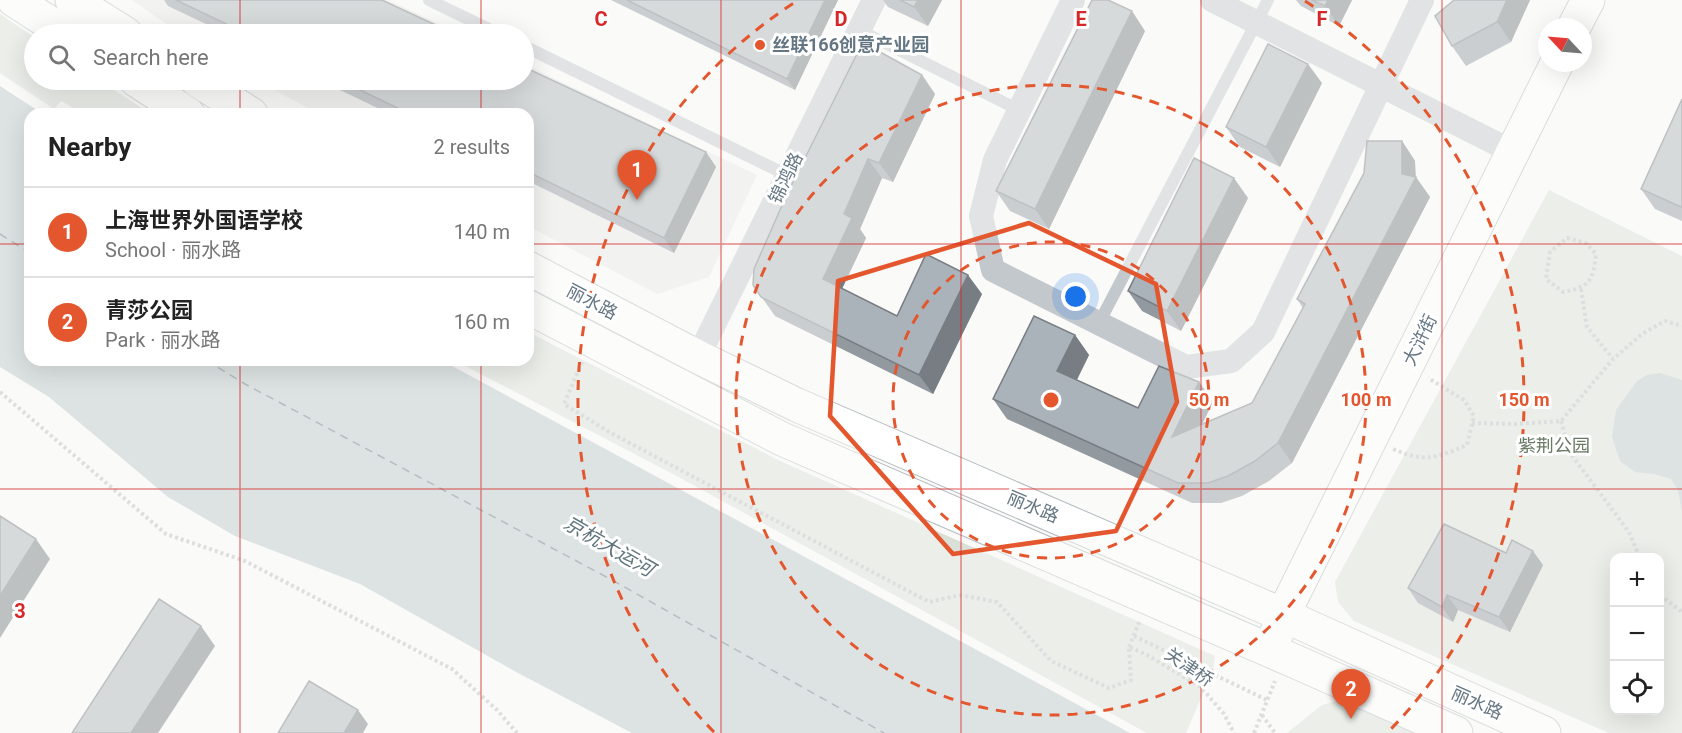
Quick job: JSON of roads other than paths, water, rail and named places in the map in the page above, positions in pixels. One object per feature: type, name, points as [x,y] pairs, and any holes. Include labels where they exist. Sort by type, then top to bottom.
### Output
[{"type":"main road","points":[[14,0],[51,24]]},
{"type":"main road","points":[[72,0],[110,24]]},
{"type":"main road","points":[[1579,18],[1588,0]]},
{"type":"main road","name":"大浒街","points":[[1274,662],[1283,615],[1553,72]]},
{"type":"main road","points":[[151,90],[179,108]]},
{"type":"main road","points":[[213,90],[241,108]]},
{"type":"main road","name":"丽水路","points":[[534,271],[698,357],[797,405],[1283,615],[1544,733]]},
{"type":"main road","name":"丽水路","points":[[534,310],[782,438],[1274,662],[1456,733]]},
{"type":"street","name":"锦鸿路","points":[[698,357],[874,0]]},
{"type":"street","points":[[1073,0],[995,160],[981,216],[993,270],[1186,367],[1231,361],[1263,332],[1422,0]]},
{"type":"street","points":[[1212,0],[1513,152]]},
{"type":"lane","points":[[429,0],[478,24]]},
{"type":"lane","points":[[1099,323],[1268,0]]},
{"type":"lane","points":[[859,30],[1019,110]]},
{"type":"lane","points":[[534,51],[787,176]]},
{"type":"water","name":"京杭大运河","points":[[0,86],[34,108],[24,108],[24,366],[452,366],[1130,733],[632,733],[518,673],[360,584],[235,536],[168,497],[49,397],[0,367]]},
{"type":"water","points":[[1660,373],[1682,380],[1682,512],[1678,490],[1671,479],[1635,472],[1620,461],[1612,437],[1616,410],[1637,381],[1647,375]]},
{"type":"place","name":"丝联166创意产业园","points":[[760,45]]},
{"type":"place","name":"上海世界外国语学校","points":[[637,200]]},
{"type":"place","name":"青莎公园","points":[[1351,719]]},
{"type":"park label","name":"紫荆公园","points":[[1554,446]]}]
